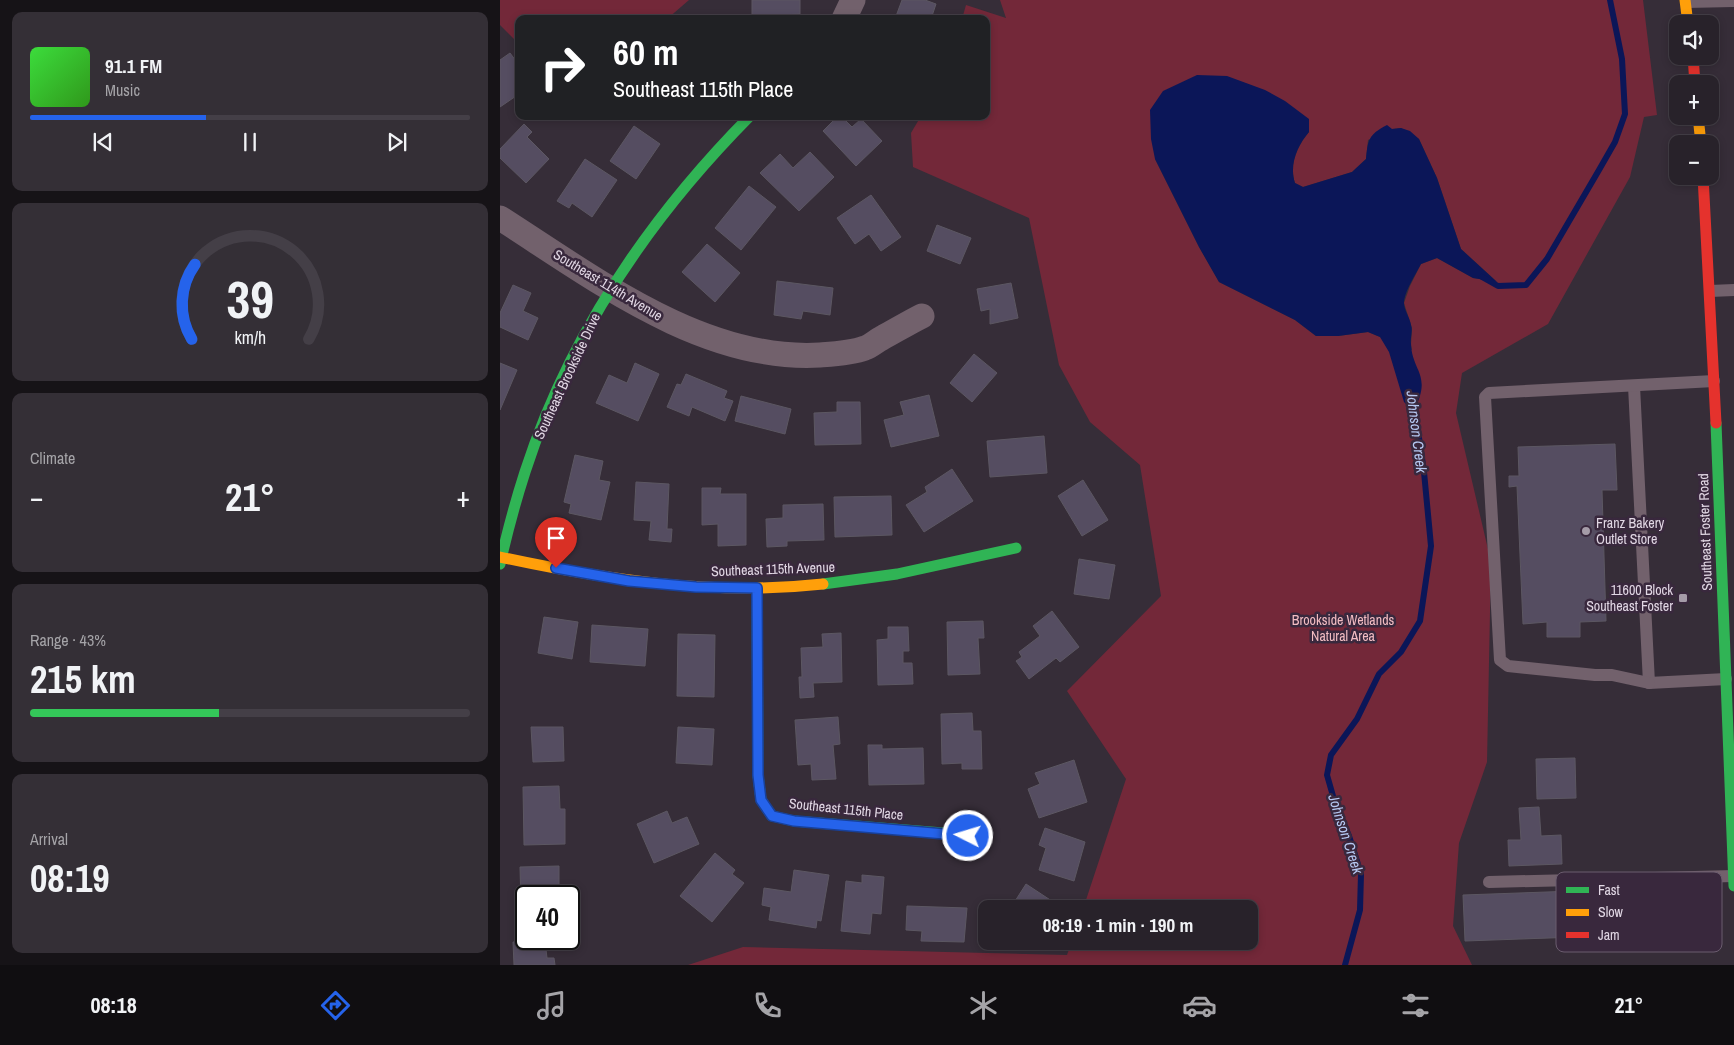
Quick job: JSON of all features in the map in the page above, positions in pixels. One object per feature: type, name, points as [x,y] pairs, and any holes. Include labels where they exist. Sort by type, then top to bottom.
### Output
[{"type":"street","points":[[846,15],[853,0]]},
{"type":"street","points":[[1685,1],[1687,15]]},
{"type":"street","name":"Southeast Brookside Drive","points":[[500,560],[518,496],[543,424],[598,309],[663,213],[719,148],[746,120]]},
{"type":"street","name":"Southeast Foster Road","points":[[1704,185],[1714,381],[1734,886]]},
{"type":"street","name":"Southeast 114th Avenue","points":[[500,218],[611,289],[669,320],[711,338],[755,350],[799,356],[833,354],[865,348],[922,316]]},
{"type":"street","name":"Southeast 115th Avenue","points":[[500,560],[629,581],[696,587],[757,588],[824,584],[904,574],[965,562],[1016,548]]},
{"type":"street","name":"Southeast 115th Place","points":[[757,588],[758,775],[761,800],[772,816],[794,821],[968,836]]},
{"type":"lane","points":[[1685,1],[1734,1]]},
{"type":"lane","points":[[1710,291],[1734,290]]},
{"type":"lane","points":[[1714,381],[1489,393],[1485,397],[1500,660],[1508,666],[1612,676],[1649,683],[1726,680]]},
{"type":"lane","points":[[1634,386],[1649,683]]},
{"type":"lane","points":[[1489,882],[1556,880]]},
{"type":"green space","points":[[500,0],[689,0],[672,15],[515,15],[515,40],[500,25]]},
{"type":"green space","name":"Brookside Wetlands Natural Area","points":[[1000,0],[1643,0],[1657,115],[1644,117],[1630,177],[1548,324],[1462,373],[1456,413],[1491,562],[1487,762],[1459,843],[1453,926],[1472,965],[688,965],[743,947],[1067,955],[1069,950],[1258,950],[1258,900],[1086,900],[1126,779],[1067,691],[1161,596],[1140,465],[1090,422],[1059,365],[1029,218],[913,167],[911,133],[919,120],[990,120],[990,15],[963,15],[966,5],[1006,18]],"holes":[[[1401,128],[1419,139],[1437,178],[1461,249],[1496,281],[1473,278],[1437,258],[1421,264],[1404,303],[1412,328],[1412,350],[1368,332],[1338,336],[1316,336],[1295,320],[1219,282],[1199,247],[1155,159],[1309,132],[1295,156],[1293,169],[1295,183],[1303,187],[1352,172],[1366,159],[1368,140],[1392,129]]]},
{"type":"shaded area","points":[[1197,75],[1227,76],[1265,90],[1285,101],[1309,119],[1309,132],[1295,156],[1293,169],[1295,183],[1303,187],[1352,172],[1366,159],[1370,139],[1376,132],[1387,125],[1392,129],[1401,128],[1410,131],[1419,139],[1437,178],[1461,249],[1497,282],[1473,278],[1437,258],[1421,264],[1408,288],[1404,303],[1412,327],[1412,353],[1422,386],[1417,404],[1408,406],[1404,402],[1389,352],[1380,337],[1368,332],[1338,336],[1316,336],[1295,320],[1219,282],[1199,247],[1155,159],[1151,139],[1150,110],[1163,91]]},
{"type":"building","points":[[752,0],[800,0],[800,14],[752,15]]},
{"type":"building","points":[[902,0],[925,0],[936,4],[932,15],[896,15]]},
{"type":"building","points":[[510,53],[515,60],[515,97],[500,107],[500,60]]},
{"type":"building","points":[[834,120],[845,120],[852,127],[862,120],[882,141],[856,166],[823,131]]},
{"type":"building","points":[[524,124],[532,132],[527,137],[549,159],[526,183],[500,158],[500,149]]},
{"type":"building","points":[[634,126],[660,144],[636,179],[610,161]]},
{"type":"building","points":[[810,152],[834,177],[799,211],[760,173],[780,154],[793,168]]},
{"type":"building","points":[[585,159],[617,180],[592,217],[572,203],[569,208],[557,201]]},
{"type":"building","points":[[749,186],[776,207],[741,250],[715,228]]},
{"type":"building","points":[[871,195],[901,237],[881,251],[869,234],[855,244],[837,218]]},
{"type":"building","points":[[937,225],[971,238],[960,264],[927,251]]},
{"type":"building","points":[[707,244],[740,273],[715,302],[682,272]]},
{"type":"building","points":[[777,281],[833,288],[830,315],[803,311],[801,319],[774,315]]},
{"type":"building","points":[[1011,283],[1018,318],[990,324],[990,309],[981,311],[977,289]]},
{"type":"building","points":[[513,285],[531,293],[523,311],[538,318],[528,340],[500,327],[500,313]]},
{"type":"building","points":[[974,354],[997,373],[972,402],[950,383]]},
{"type":"building","points":[[500,363],[517,370],[500,410]]},
{"type":"building","points":[[635,363],[659,374],[638,421],[596,403],[609,375],[627,383]]},
{"type":"building","points":[[686,374],[727,391],[724,398],[733,401],[725,421],[692,407],[689,416],[667,407],[677,384],[681,385]]},
{"type":"building","points":[[929,395],[939,436],[891,447],[884,420],[904,415],[900,402]]},
{"type":"building","points":[[741,396],[791,409],[785,434],[735,421]]},
{"type":"building","points":[[837,402],[860,402],[861,444],[815,445],[814,413],[837,412]]},
{"type":"building","points":[[1044,436],[1047,473],[990,477],[987,441]]},
{"type":"building","points":[[1615,444],[1617,490],[1602,490],[1606,621],[1580,622],[1580,637],[1547,637],[1547,622],[1523,624],[1517,486],[1509,487],[1509,476],[1519,476],[1518,447]]},
{"type":"building","points":[[575,455],[603,461],[599,480],[610,482],[601,520],[569,513],[571,504],[564,502]]},
{"type":"building","points":[[952,469],[973,501],[924,532],[906,505],[927,492],[925,487]]},
{"type":"building","points":[[1083,480],[1108,520],[1082,536],[1058,496]]},
{"type":"building","points":[[636,482],[669,484],[667,529],[672,529],[671,542],[649,540],[651,521],[634,520]]},
{"type":"building","points":[[702,488],[721,488],[720,494],[746,494],[746,545],[718,546],[718,524],[702,525]]},
{"type":"building","points":[[891,496],[892,535],[835,537],[834,497]]},
{"type":"building","points":[[823,504],[824,540],[787,541],[787,546],[767,547],[766,519],[783,518],[783,505]]},
{"type":"building","points":[[1079,559],[1115,565],[1109,599],[1074,594]]},
{"type":"building","points":[[1052,611],[1079,647],[1060,662],[1056,658],[1029,679],[1016,661],[1022,657],[1019,652],[1040,636],[1033,626]]},
{"type":"building","points":[[544,617],[578,622],[572,659],[538,653]]},
{"type":"building","points":[[983,621],[984,638],[978,638],[980,674],[948,675],[947,622]]},
{"type":"building","points":[[592,625],[648,629],[645,666],[590,662]]},
{"type":"building","points":[[888,627],[908,627],[909,651],[903,651],[903,663],[912,663],[913,684],[878,685],[877,640],[888,639]]},
{"type":"building","points":[[841,633],[842,682],[813,683],[814,697],[800,698],[799,677],[802,677],[801,648],[823,647],[822,634]]},
{"type":"building","points":[[678,634],[715,635],[714,697],[677,696]]},
{"type":"building","points":[[972,713],[973,731],[981,731],[982,769],[962,769],[962,763],[942,764],[941,714]]},
{"type":"building","points":[[838,717],[840,744],[833,745],[836,779],[812,780],[811,764],[798,765],[795,720]]},
{"type":"building","points":[[531,727],[563,727],[564,761],[533,762]]},
{"type":"building","points":[[678,727],[714,729],[712,765],[676,763]]},
{"type":"building","points":[[868,745],[882,745],[882,749],[923,748],[924,784],[869,785]]},
{"type":"building","points":[[1575,758],[1576,798],[1537,799],[1536,759]]},
{"type":"building","points":[[1074,760],[1087,802],[1039,818],[1028,789],[1040,784],[1035,773]]},
{"type":"building","points":[[559,786],[560,809],[565,809],[565,844],[524,845],[523,787]]},
{"type":"building","points":[[1539,807],[1541,836],[1561,835],[1562,864],[1509,866],[1508,840],[1521,840],[1519,808]]},
{"type":"building","points":[[667,811],[672,823],[687,817],[699,844],[654,863],[637,824]]},
{"type":"building","points":[[1045,828],[1085,842],[1074,881],[1039,870],[1046,848],[1039,845]]},
{"type":"building","points":[[715,853],[735,870],[732,874],[744,883],[712,922],[680,896]]},
{"type":"building","points":[[559,866],[559,885],[520,885],[520,867]]},
{"type":"building","points":[[794,870],[829,875],[821,921],[817,920],[816,928],[769,920],[771,907],[762,905],[764,888],[791,892]]},
{"type":"building","points":[[862,875],[884,877],[881,914],[872,913],[870,934],[841,931],[846,881],[862,883]]},
{"type":"building","points":[[1026,884],[1050,900],[1016,900]]},
{"type":"building","points":[[1556,892],[1556,938],[1465,941],[1463,895]]},
{"type":"building","points":[[907,906],[967,908],[964,942],[921,941],[922,931],[906,930]]},
{"type":"building","points":[[513,942],[515,942],[515,950],[546,950],[547,958],[554,958],[555,965],[514,965]]},
{"type":"waterway","name":"Johnson Creek","points":[[1482,277],[1498,286],[1526,285],[1547,259],[1615,142],[1625,114],[1622,59],[1610,0]]},
{"type":"waterway","name":"Johnson Creek","points":[[1345,965],[1360,910],[1361,874],[1349,836],[1335,803],[1327,775],[1331,755],[1357,719],[1379,674],[1401,652],[1420,621],[1431,546],[1424,472],[1413,397]]},
{"type":"traffic: fast","points":[[500,564],[521,484],[543,422],[589,326],[616,281],[646,237],[713,155],[746,120]]},
{"type":"traffic: fast","points":[[1716,423],[1734,886]]},
{"type":"traffic: fast","points":[[823,584],[897,574],[1016,548]]},
{"type":"traffic: fast","points":[[757,588],[758,775],[761,800],[772,816],[794,821],[968,835]]},
{"type":"traffic: slow","points":[[1685,0],[1687,15]]},
{"type":"traffic: slow","points":[[1699,125],[1700,135]]},
{"type":"traffic: slow","points":[[500,557],[580,573],[660,584],[741,588],[823,584]]},
{"type":"traffic: jam","points":[[1694,65],[1694,75]]},
{"type":"traffic: jam","points":[[1703,185],[1716,423]]},
{"type":"place","name":"Franz Bakery Outlet Store","points":[[1586,531]]},
{"type":"place","name":"11600 Block Southeast Foster","points":[[1683,598]]},
{"type":"route","points":[[556,568],[629,581],[696,587],[757,588],[758,775],[761,800],[772,816],[794,821],[968,836]]}]
